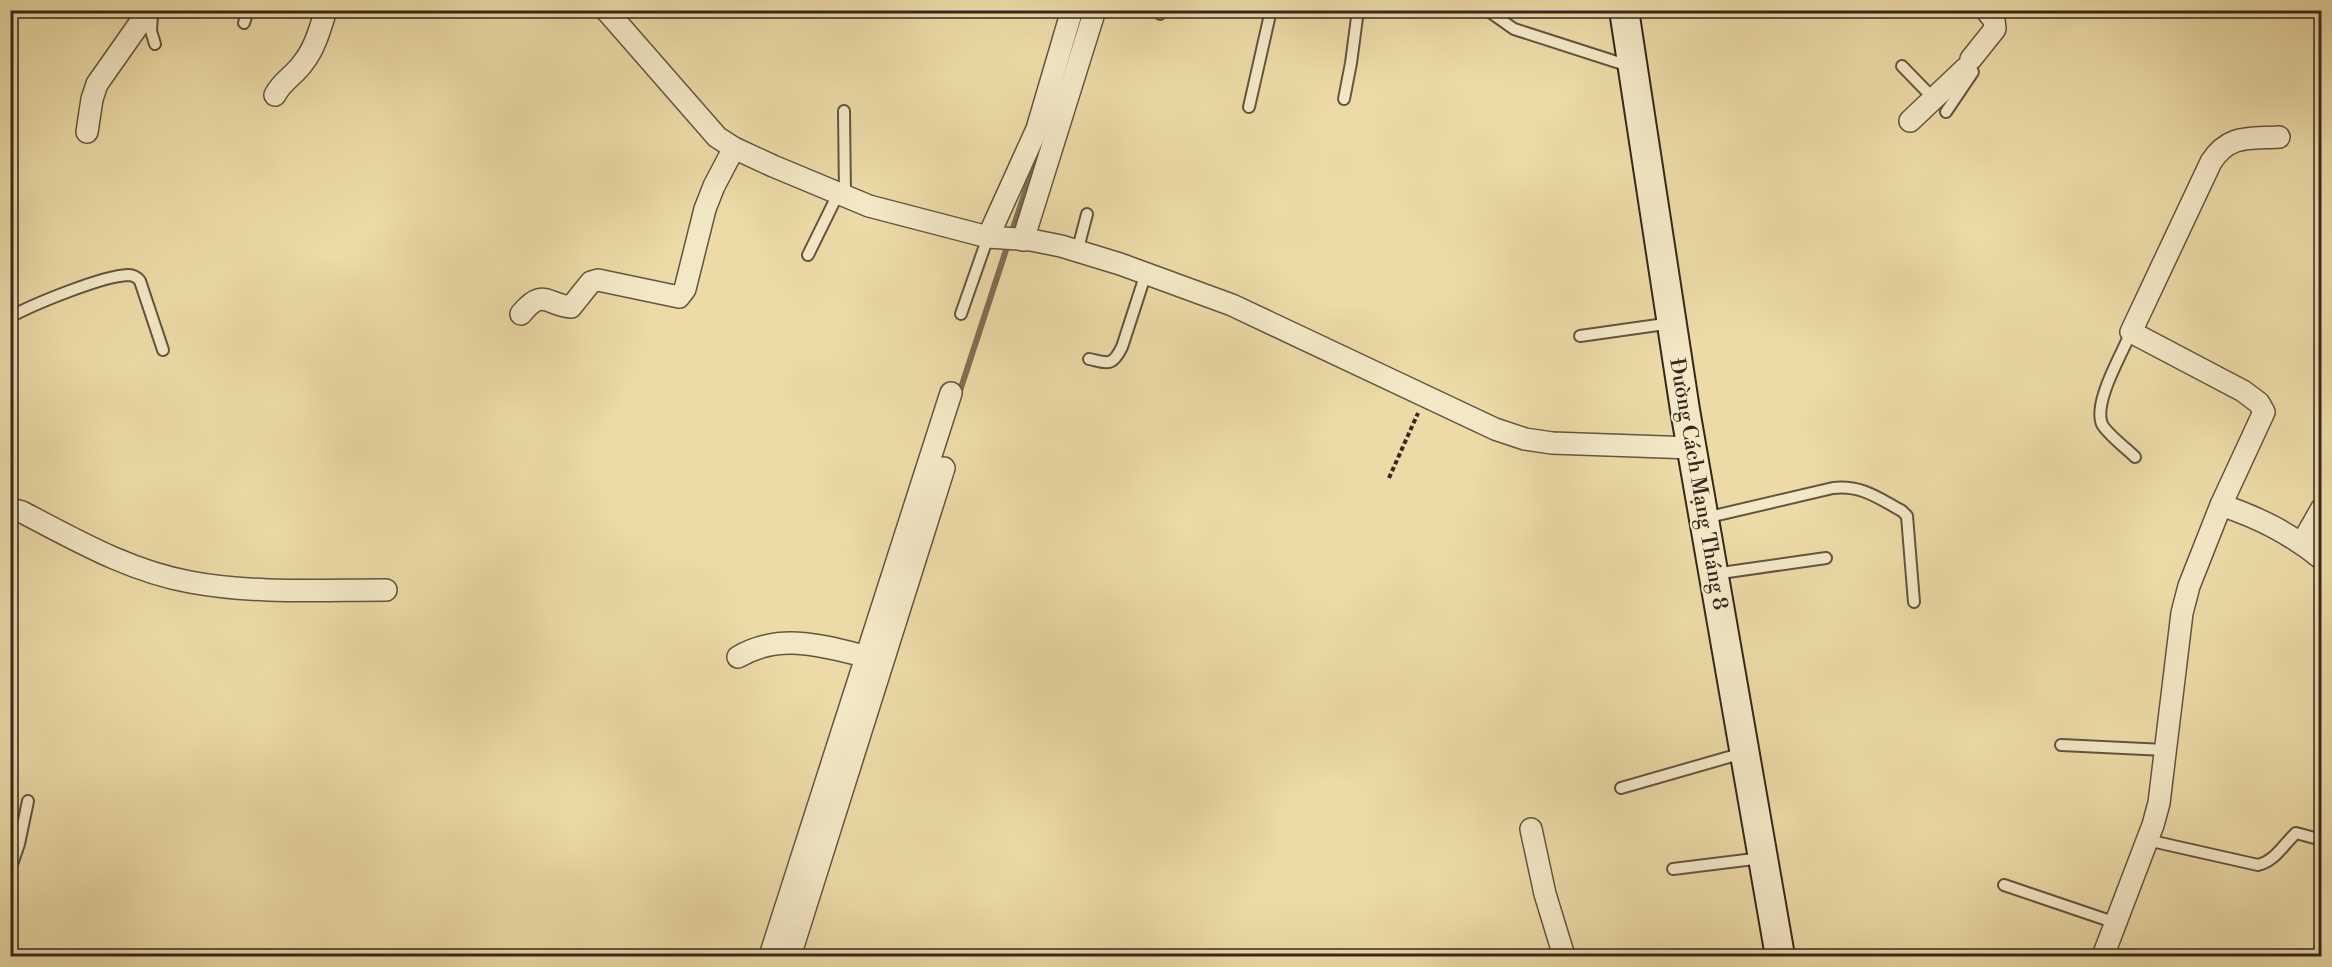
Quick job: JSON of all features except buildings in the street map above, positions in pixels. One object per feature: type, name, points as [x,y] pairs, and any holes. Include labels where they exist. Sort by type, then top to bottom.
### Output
[{"type":"street","points":[[87,132],[96,84],[151,10]]},
{"type":"street","points":[[275,95],[283,82],[296,73],[312,50],[326,10]]},
{"type":"street","points":[[606,10],[717,137],[734,148],[841,195],[899,215],[1007,239],[1061,246],[1146,273],[1260,317],[1495,429],[1525,439],[1552,443],[1692,448]]},
{"type":"street","points":[[1007,239],[1072,10]]},
{"type":"street","points":[[1007,239],[1095,10]]},
{"type":"street","name":"Đường Cách Mạng Tháng 8","points":[[1624,10],[1692,448],[1780,957]]},
{"type":"street","points":[[1910,121],[1939,105],[1973,63],[1995,29],[1994,20],[1986,10]]},
{"type":"street","points":[[2103,957],[2159,803],[2182,613],[2189,586],[2221,505],[2264,412],[2259,404],[2243,391],[2131,332],[2211,162],[2220,148],[2236,140],[2279,137]]},
{"type":"street","points":[[521,314],[534,302],[542,299],[549,299],[571,307],[591,282],[598,280],[679,297],[685,289],[705,209],[734,148]]},
{"type":"street","points":[[770,957],[868,657],[958,395],[790,957]]},
{"type":"street","points":[[2221,505],[2271,523],[2322,559]]},
{"type":"street","points":[[2302,543],[2322,508]]},
{"type":"street","points":[[10,509],[22,512],[110,557],[151,572],[189,582],[237,588],[386,590]]},
{"type":"street","points":[[738,657],[759,647],[800,642],[868,657]]},
{"type":"street","points":[[1531,829],[1545,894],[1564,957]]},
{"type":"lane","points":[[151,10],[151,31],[155,44]]},
{"type":"lane","points":[[244,23],[248,10]]},
{"type":"lane","points":[[1249,107],[1271,10]]},
{"type":"lane","points":[[1344,99],[1358,10]]},
{"type":"lane","points":[[1487,10],[1514,29],[1632,67]]},
{"type":"lane","points":[[1902,66],[1939,105]]},
{"type":"lane","points":[[808,255],[841,195],[844,111]]},
{"type":"lane","points":[[1077,252],[1088,213]]},
{"type":"lane","points":[[961,314],[1007,239]]},
{"type":"lane","points":[[1089,359],[1112,362],[1116,359],[1146,273]]},
{"type":"lane","points":[[10,317],[27,308],[101,281],[128,275],[140,281],[164,350]]},
{"type":"lane","points":[[1580,336],[1672,323]]},
{"type":"lane","points":[[2131,332],[2102,399],[2099,412],[2102,426],[2135,457]]},
{"type":"lane","points":[[1704,518],[1833,489],[1847,487],[1861,489],[1907,516],[1914,602]]},
{"type":"lane","points":[[1714,574],[1826,558]]},
{"type":"lane","points":[[2061,745],[2166,750]]},
{"type":"lane","points":[[1621,788],[1746,752]]},
{"type":"lane","points":[[10,870],[19,844],[28,801]]},
{"type":"lane","points":[[2147,840],[2258,865],[2269,862],[2296,833],[2322,840]]},
{"type":"lane","points":[[1673,869],[1763,858]]},
{"type":"lane","points":[[2004,885],[2116,923]]},
{"type":"path","points":[[1389,478],[1425,395]]},
{"type":"waterway","points":[[1011,234],[1041,144]]},
{"type":"waterway","points":[[958,397],[1008,244]]}]
